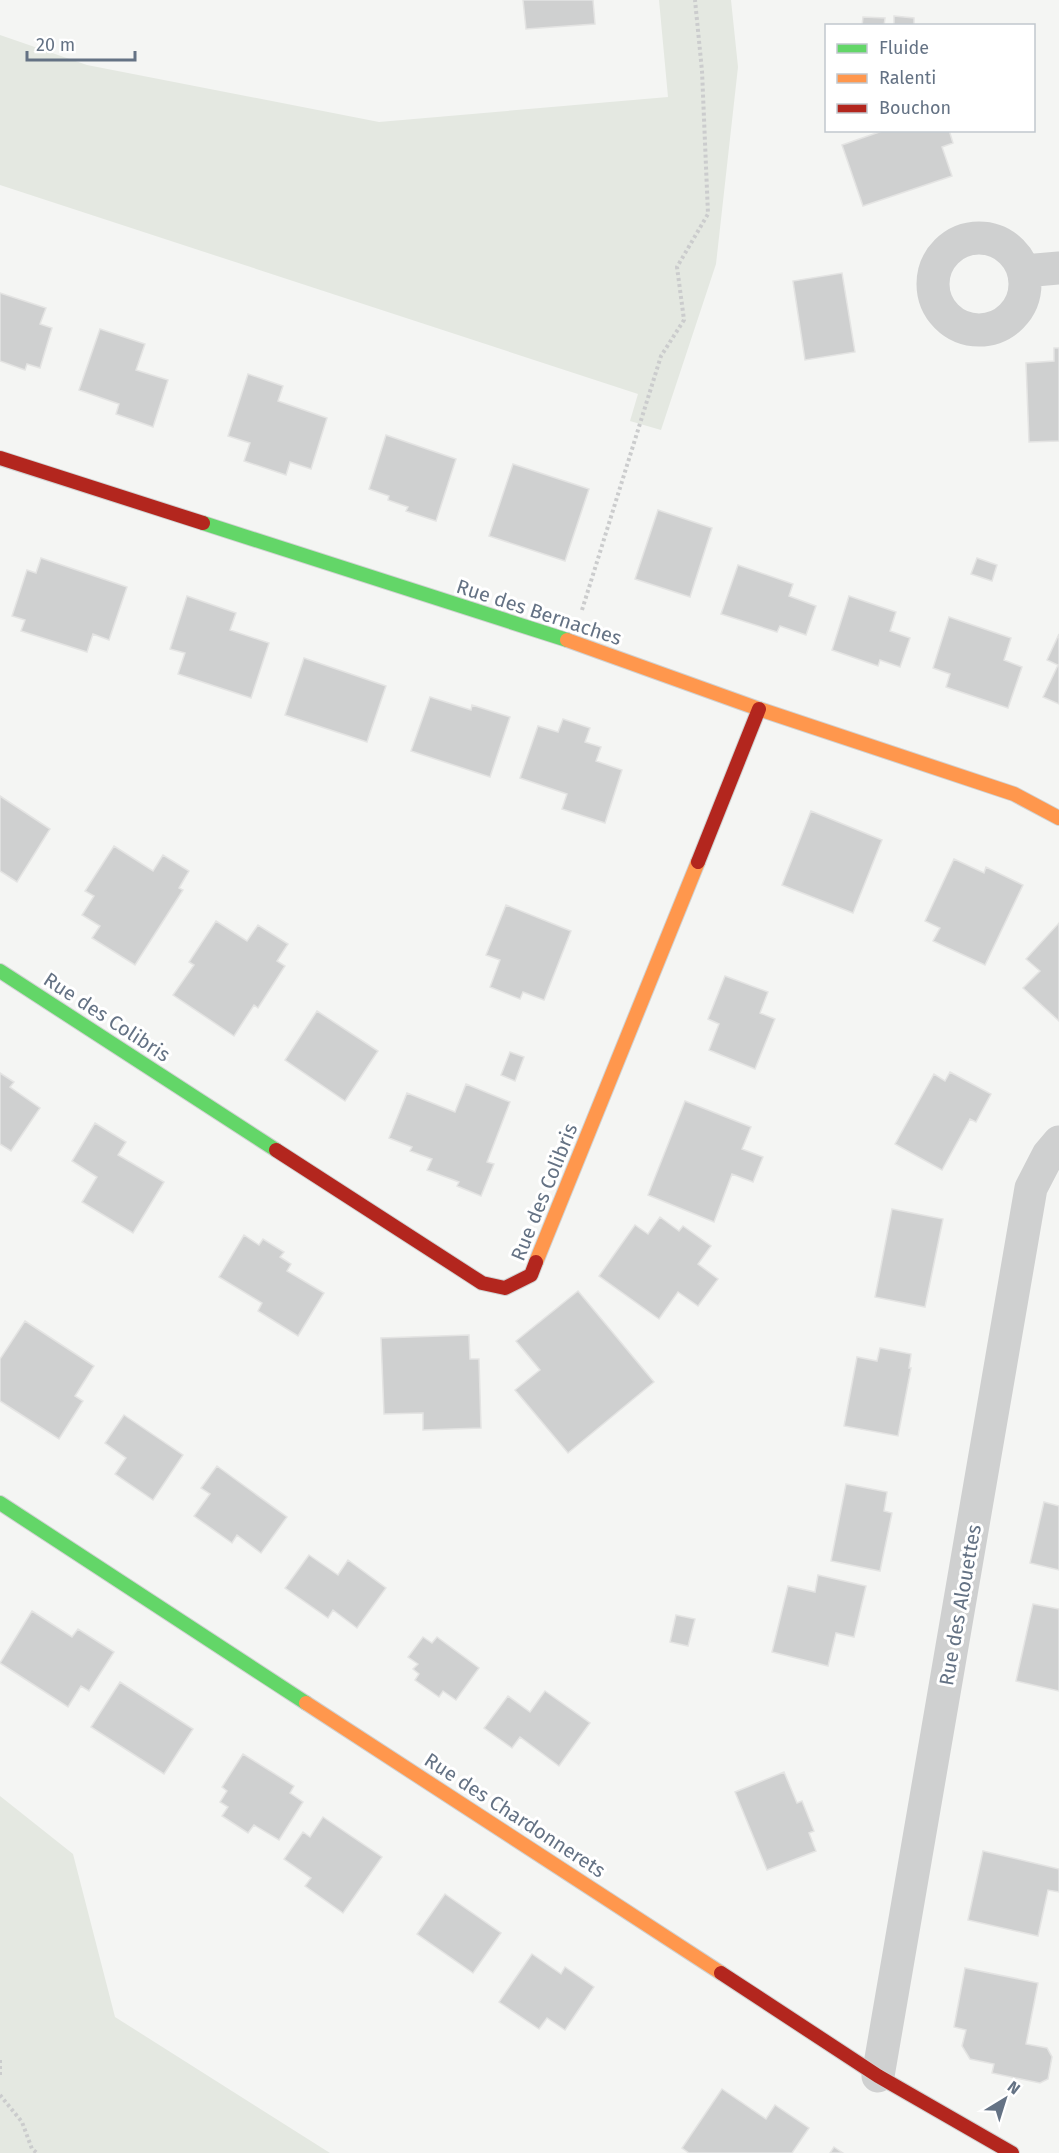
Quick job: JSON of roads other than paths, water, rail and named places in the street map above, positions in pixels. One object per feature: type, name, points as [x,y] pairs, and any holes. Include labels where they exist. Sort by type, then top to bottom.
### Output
[{"type":"street","points":[[1024,271],[1059,268]]},
{"type":"street","name":"Rue des Bernaches","points":[[0,458],[572,642],[759,709],[1014,794],[1059,818]]},
{"type":"street","name":"Rue des Colibris","points":[[0,971],[482,1283],[505,1288],[531,1275],[759,709]]},
{"type":"street","name":"Rue des Alouettes","points":[[878,2076],[1031,1188],[1048,1155],[1059,1142]]},
{"type":"street","name":"Rue des Chardonnerets","points":[[0,1503],[878,2076],[1012,2153]]}]
